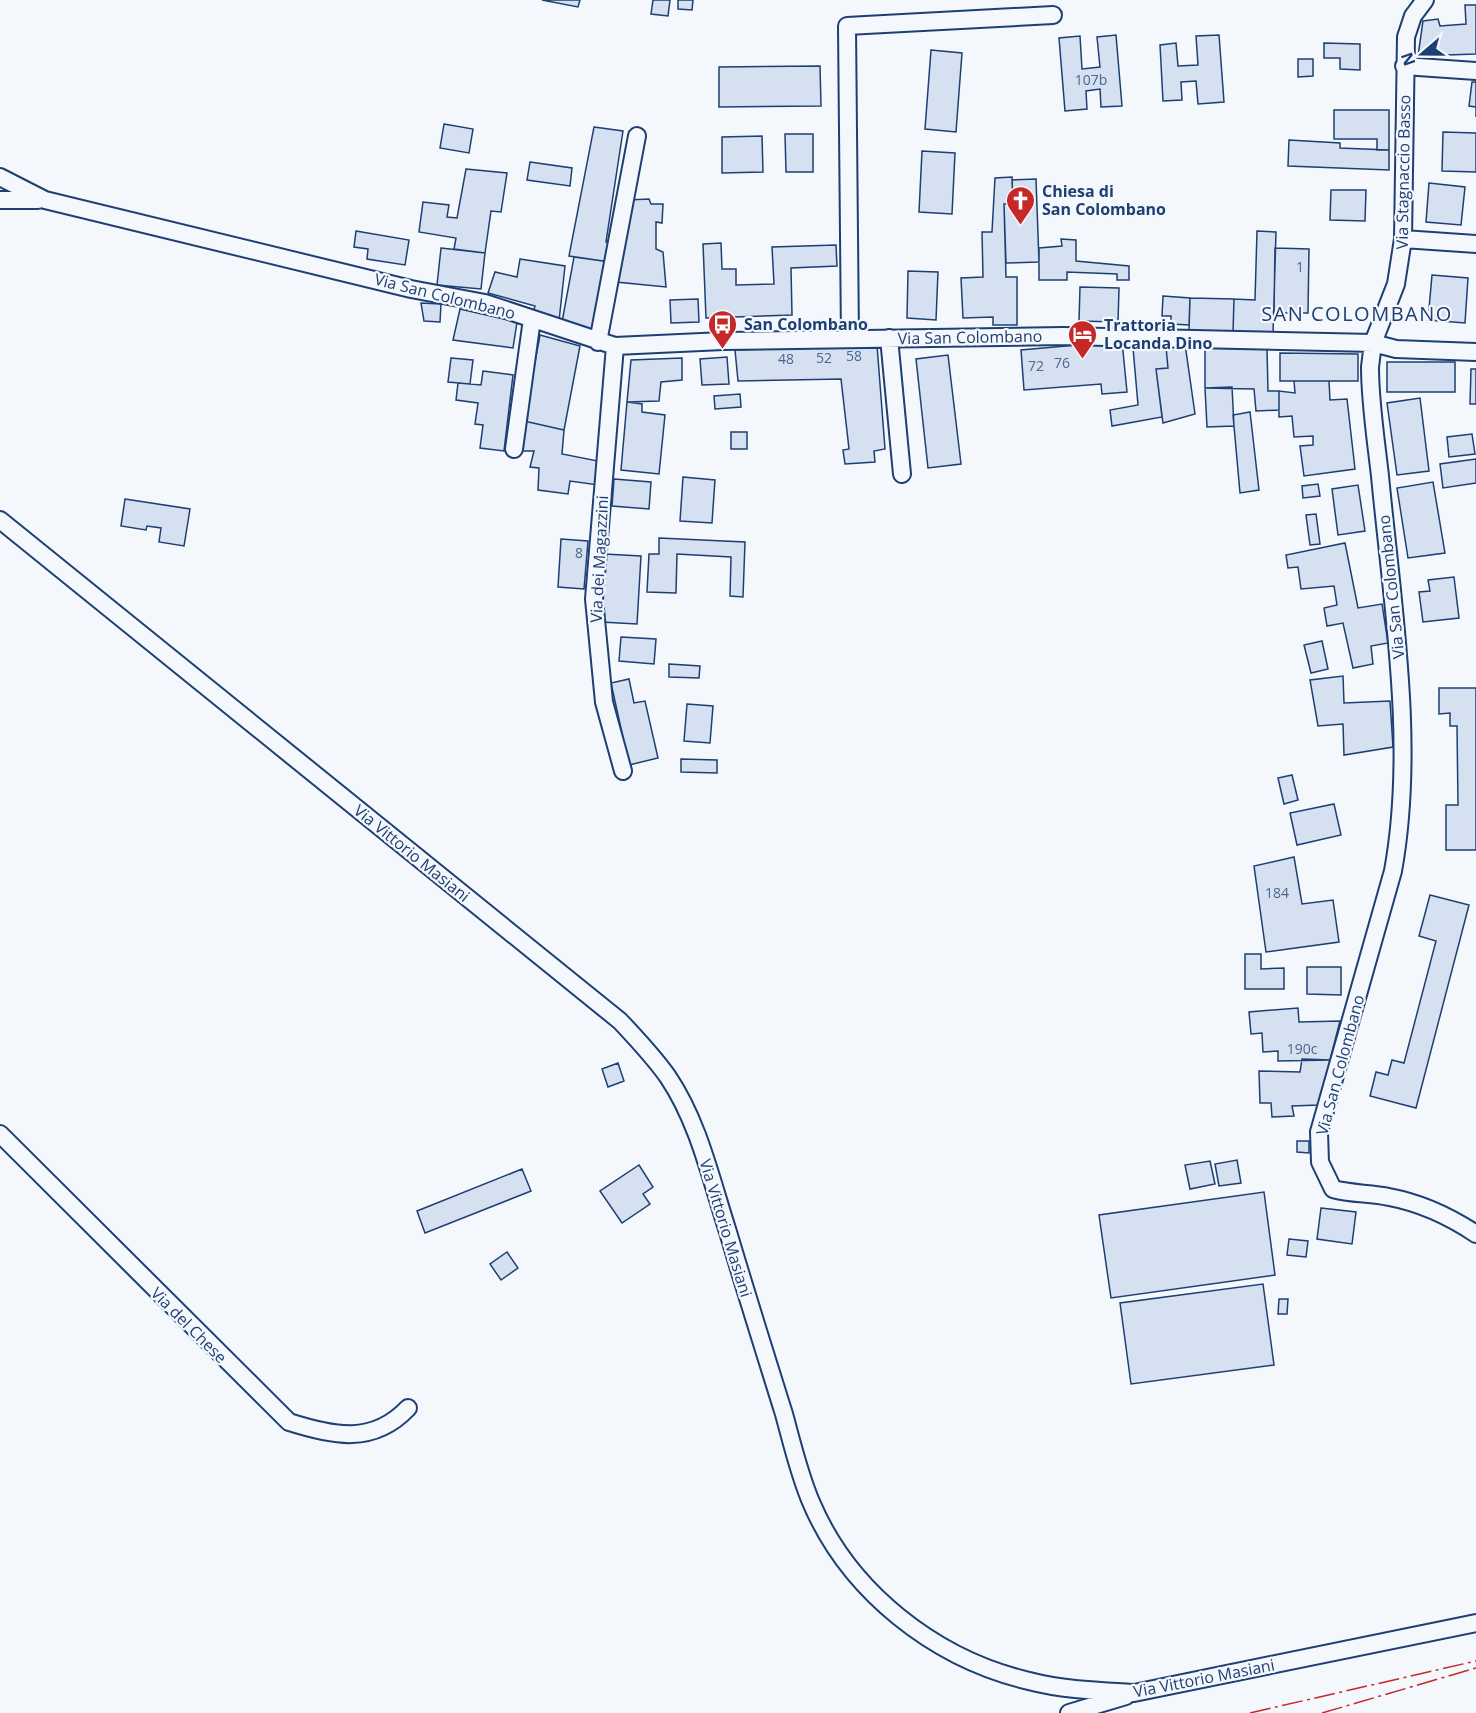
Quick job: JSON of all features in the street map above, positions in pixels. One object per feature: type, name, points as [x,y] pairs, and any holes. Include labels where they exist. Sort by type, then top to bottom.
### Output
[{"type":"street","name":"Via Stagnaccio Basso","points":[[1373,343],[1396,284],[1403,239],[1406,37],[1413,16],[1425,0]]},
{"type":"street","points":[[850,339],[847,26],[1053,15]]},
{"type":"street","points":[[1404,66],[1476,71]]},
{"type":"street","points":[[598,342],[637,136]]},
{"type":"street","name":"Via San Colombano","points":[[0,177],[45,200],[411,289],[485,303],[615,346],[890,338],[1063,336],[1373,343],[1370,383],[1400,679],[1401,805],[1393,871],[1319,1132],[1320,1162],[1332,1189],[1351,1194],[1388,1197],[1432,1209],[1476,1234]]},
{"type":"street","name":"Via San Colombano","points":[[0,200],[45,200]]},
{"type":"street","points":[[1403,239],[1476,244]]},
{"type":"street","points":[[514,449],[532,319]]},
{"type":"street","points":[[890,338],[902,474]]},
{"type":"street","points":[[1373,343],[1396,349],[1476,352]]},
{"type":"street","name":"Via dei Magazzini","points":[[615,346],[594,599],[604,702],[623,771]]},
{"type":"street","name":"Via Vittorio Masiani","points":[[0,520],[620,1021],[648,1051],[668,1078],[701,1146],[811,1502],[840,1552],[880,1601],[911,1627],[950,1652],[984,1667],[1039,1683],[1079,1690],[1134,1693],[1476,1623]]},
{"type":"street","name":"Via del Chese","points":[[0,1134],[289,1422],[343,1436],[367,1433],[386,1425],[399,1418],[408,1408]]},
{"type":"street","points":[[1070,1713],[1134,1693]]},
{"type":"building","points":[[542,0],[580,0],[578,7]]},
{"type":"building","points":[[653,0],[670,0],[668,16],[651,14]]},
{"type":"building","points":[[678,0],[693,0],[692,10],[678,9]]},
{"type":"building","points":[[1465,5],[1476,5],[1476,54],[1418,56],[1423,21],[1438,19],[1440,26],[1466,24]]},
{"type":"building","points":[[1116,35],[1122,106],[1101,107],[1100,89],[1086,91],[1087,109],[1065,111],[1059,38],[1080,36],[1082,69],[1100,67],[1097,37]]},
{"type":"building","points":[[1219,35],[1224,102],[1198,104],[1196,81],[1181,82],[1182,100],[1163,101],[1160,45],[1176,43],[1178,66],[1198,65],[1196,36]]},
{"type":"building","points":[[1324,43],[1360,44],[1360,70],[1340,69],[1340,58],[1324,58]]},
{"type":"building","points":[[931,50],[962,53],[956,132],[925,129]]},
{"type":"building","points":[[1298,59],[1313,59],[1313,76],[1298,77]]},
{"type":"building","points":[[820,66],[821,106],[719,107],[719,67]]},
{"type":"building","points":[[1472,82],[1476,82],[1476,107],[1469,106]]},
{"type":"building","points":[[1334,110],[1389,110],[1389,150],[1377,150],[1377,139],[1334,139]]},
{"type":"building","points":[[444,124],[473,129],[469,153],[440,148]]},
{"type":"building","points":[[594,127],[623,131],[606,242],[614,244],[610,262],[569,256]]},
{"type":"building","points":[[1443,132],[1476,133],[1476,172],[1442,171]]},
{"type":"building","points":[[785,134],[813,134],[813,172],[786,172]]},
{"type":"building","points":[[762,136],[763,172],[722,173],[722,137]]},
{"type":"building","points":[[1289,140],[1340,143],[1340,148],[1389,150],[1389,170],[1288,166]]},
{"type":"building","points":[[922,151],[955,153],[952,214],[919,212]]},
{"type":"building","points":[[530,162],[572,168],[570,186],[527,180]]},
{"type":"building","points":[[466,169],[507,173],[501,212],[491,211],[485,253],[454,249],[456,238],[419,232],[423,202],[449,205],[447,217],[457,218]]},
{"type":"building","points":[[1012,177],[1013,204],[1004,204],[1006,277],[1017,277],[1017,325],[993,325],[993,317],[963,318],[961,278],[983,277],[982,232],[992,232],[995,178]]},
{"type":"building","name":"Chiesa di San Colombano","points":[[1036,179],[1039,262],[1006,263],[1004,204],[1013,204],[1012,180]]},
{"type":"building","points":[[1429,183],[1465,187],[1461,225],[1426,222]]},
{"type":"building","points":[[1331,190],[1366,190],[1365,221],[1330,220]]},
{"type":"building","points":[[649,199],[651,204],[663,204],[662,223],[656,222],[656,249],[663,252],[666,287],[616,282],[627,200]]},
{"type":"building","points":[[356,231],[409,240],[405,265],[367,259],[368,249],[354,247]]},
{"type":"building","points":[[1257,231],[1276,232],[1273,334],[1233,333],[1234,299],[1255,300]]},
{"type":"building","points":[[1061,239],[1076,240],[1076,261],[1129,266],[1129,280],[1117,280],[1117,274],[1067,272],[1067,280],[1039,280],[1039,248],[1062,246]]},
{"type":"building","points":[[721,243],[722,269],[736,269],[736,285],[774,284],[772,247],[836,245],[837,266],[791,268],[792,315],[706,318],[703,244]]},
{"type":"building","points":[[441,248],[485,253],[481,289],[437,285]]},
{"type":"building","points":[[1275,248],[1309,249],[1308,313],[1274,313]]},
{"type":"building","points":[[574,257],[610,262],[595,333],[562,322]]},
{"type":"building","points":[[520,259],[565,266],[559,321],[533,313],[535,306],[488,293],[495,272],[517,277]]},
{"type":"building","points":[[908,271],[938,272],[936,320],[907,318]]},
{"type":"building","points":[[1432,275],[1468,278],[1465,323],[1428,320]]},
{"type":"building","points":[[1080,287],[1119,288],[1118,322],[1079,321]]},
{"type":"building","points":[[1163,296],[1190,298],[1189,325],[1171,324],[1171,316],[1162,316]]},
{"type":"building","points":[[1190,298],[1234,299],[1233,333],[1189,330]]},
{"type":"building","points":[[698,299],[699,322],[671,323],[670,300]]},
{"type":"building","points":[[421,303],[441,304],[440,322],[424,321]]},
{"type":"building","points":[[460,309],[517,322],[513,348],[453,340]]},
{"type":"building","points":[[540,335],[580,346],[564,430],[524,421]]},
{"type":"building","points":[[1122,341],[1127,392],[1102,394],[1101,384],[1024,390],[1021,350]]},
{"type":"building","points":[[1185,344],[1195,414],[1163,423],[1156,369],[1168,368],[1166,347]]},
{"type":"building","points":[[877,345],[885,449],[874,451],[875,462],[845,464],[843,450],[849,449],[841,379],[738,381],[735,350]]},
{"type":"building","points":[[1166,347],[1168,368],[1156,369],[1162,417],[1112,426],[1110,410],[1138,405],[1133,348]]},
{"type":"building","points":[[1205,348],[1267,349],[1268,391],[1279,391],[1279,410],[1256,411],[1254,389],[1205,388]]},
{"type":"building","points":[[1280,353],[1358,354],[1358,381],[1280,381]]},
{"type":"building","points":[[948,355],[961,464],[928,468],[916,359]]},
{"type":"building","points":[[727,357],[729,384],[702,385],[700,359]]},
{"type":"building","points":[[451,358],[473,360],[470,384],[448,382]]},
{"type":"building","points":[[682,358],[682,380],[661,382],[659,401],[627,402],[631,360]]},
{"type":"building","points":[[1387,362],[1455,362],[1455,392],[1387,392]]},
{"type":"building","points":[[1471,369],[1476,369],[1476,404],[1470,404]]},
{"type":"building","points":[[483,371],[513,375],[504,451],[480,448],[483,425],[475,424],[478,403],[456,400],[458,383],[481,385]]},
{"type":"building","points":[[1294,381],[1329,381],[1330,400],[1347,399],[1355,469],[1304,476],[1300,446],[1313,445],[1313,436],[1294,437],[1292,416],[1279,417],[1279,391],[1295,393]]},
{"type":"building","points":[[1232,387],[1234,426],[1207,427],[1205,388]]},
{"type":"building","points":[[740,394],[741,407],[715,409],[714,396]]},
{"type":"building","points":[[1420,398],[1429,471],[1397,475],[1387,403]]},
{"type":"building","points":[[627,402],[642,404],[642,412],[665,415],[659,474],[621,470]]},
{"type":"building","points":[[1250,412],[1259,490],[1240,493],[1233,415]]},
{"type":"building","points":[[524,421],[564,430],[562,454],[598,461],[598,485],[570,481],[568,494],[538,490],[539,468],[530,467],[534,451],[520,451]]},
{"type":"building","points":[[731,432],[747,432],[747,449],[731,449]]},
{"type":"building","points":[[1472,434],[1475,454],[1449,457],[1447,437]]},
{"type":"building","points":[[1476,459],[1476,483],[1443,488],[1440,464]]},
{"type":"building","points":[[683,477],[715,480],[712,523],[680,521]]},
{"type":"building","points":[[614,479],[651,482],[649,509],[612,506]]},
{"type":"building","points":[[1433,482],[1445,553],[1408,558],[1397,488]]},
{"type":"building","points":[[1318,484],[1320,496],[1303,498],[1302,486]]},
{"type":"building","points":[[1358,485],[1365,531],[1338,535],[1332,489]]},
{"type":"building","points":[[125,499],[190,509],[184,546],[159,542],[161,528],[147,526],[146,530],[121,526]]},
{"type":"building","points":[[1316,514],[1320,544],[1310,545],[1306,515]]},
{"type":"building","points":[[659,538],[745,542],[743,597],[730,596],[731,557],[677,554],[676,593],[647,592],[649,554],[659,554]]},
{"type":"building","points":[[561,539],[588,541],[584,589],[558,587]]},
{"type":"building","points":[[1345,543],[1358,608],[1382,604],[1388,643],[1371,646],[1373,664],[1353,668],[1343,623],[1327,626],[1324,608],[1337,605],[1334,586],[1301,589],[1298,567],[1288,568],[1286,555]]},
{"type":"building","points":[[604,554],[641,556],[637,624],[601,622]]},
{"type":"building","points":[[1454,577],[1459,618],[1423,622],[1419,592],[1430,591],[1428,580]]},
{"type":"building","points":[[621,637],[656,639],[654,664],[619,661]]},
{"type":"building","points":[[1322,641],[1328,669],[1311,673],[1304,645]]},
{"type":"building","points":[[669,664],[700,666],[699,678],[669,677]]},
{"type":"building","points":[[1343,676],[1344,703],[1390,701],[1393,747],[1344,755],[1343,724],[1318,726],[1310,680]]},
{"type":"building","points":[[629,679],[634,703],[645,701],[658,758],[629,765],[611,683]]},
{"type":"building","points":[[1439,688],[1476,688],[1476,850],[1446,850],[1446,805],[1458,805],[1457,726],[1450,726],[1450,713],[1439,714]]},
{"type":"building","points":[[687,704],[713,706],[710,743],[684,741]]},
{"type":"building","points":[[681,759],[717,760],[717,773],[681,772]]},
{"type":"building","points":[[1292,775],[1298,800],[1284,804],[1278,778]]},
{"type":"building","points":[[1334,804],[1341,835],[1297,845],[1290,813]]},
{"type":"building","points":[[1294,857],[1302,904],[1333,900],[1339,942],[1266,952],[1254,866]]},
{"type":"building","points":[[1430,895],[1469,905],[1416,1108],[1370,1096],[1376,1072],[1388,1075],[1392,1060],[1404,1063],[1436,941],[1419,936]]},
{"type":"building","points":[[1245,954],[1261,954],[1261,969],[1284,968],[1284,989],[1245,989]]},
{"type":"building","points":[[1307,967],[1341,967],[1341,995],[1307,994]]},
{"type":"building","points":[[1298,1008],[1299,1022],[1340,1021],[1330,1060],[1278,1061],[1278,1051],[1263,1052],[1262,1033],[1251,1034],[1249,1012]]},
{"type":"building","points":[[1302,1059],[1330,1060],[1319,1105],[1292,1106],[1294,1116],[1272,1117],[1271,1103],[1260,1103],[1259,1071],[1300,1072]]},
{"type":"building","points":[[618,1063],[624,1081],[608,1087],[602,1069]]},
{"type":"building","points":[[1297,1141],[1309,1141],[1309,1153],[1297,1152]]},
{"type":"building","points":[[1237,1160],[1241,1183],[1219,1186],[1215,1164]]},
{"type":"building","points":[[1210,1161],[1215,1184],[1190,1189],[1185,1165]]},
{"type":"building","points":[[639,1165],[653,1187],[643,1194],[650,1204],[622,1223],[600,1191]]},
{"type":"building","points":[[522,1169],[531,1191],[425,1233],[417,1211]]},
{"type":"building","points":[[1264,1192],[1275,1275],[1111,1298],[1099,1215]]},
{"type":"building","points":[[1321,1208],[1356,1212],[1352,1244],[1317,1239]]},
{"type":"building","points":[[1289,1239],[1308,1241],[1306,1257],[1287,1255]]},
{"type":"building","points":[[507,1252],[518,1268],[501,1280],[490,1264]]},
{"type":"building","points":[[1263,1284],[1274,1365],[1131,1384],[1120,1303]]},
{"type":"building","points":[[1279,1299],[1288,1299],[1287,1314],[1278,1314]]},
{"type":"power","points":[[1250,1713],[1476,1661]]},
{"type":"power","points":[[1322,1713],[1476,1668]]},
{"type":"place","name":"Chiesa di San Colombano","points":[[1021,226]]},
{"type":"place","name":"San Colombano","points":[[723,350]]},
{"type":"place","name":"Trattoria Locanda Dino","points":[[1083,360]]},
{"type":"district","name":"SAN COLOMBANO","points":[[1357,313]]}]
